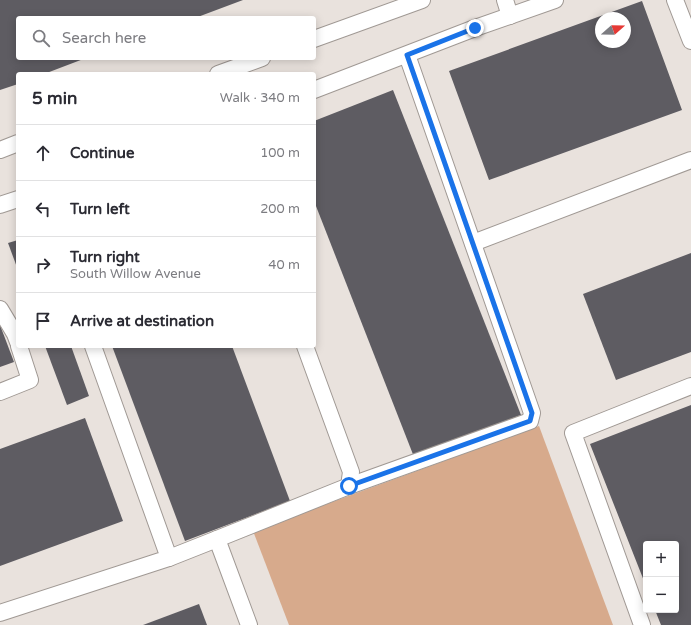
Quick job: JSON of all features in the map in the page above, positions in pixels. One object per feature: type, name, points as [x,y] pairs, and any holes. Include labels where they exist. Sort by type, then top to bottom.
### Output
[{"type":"street","points":[[316,38],[422,0]]},
{"type":"street","points":[[505,0],[510,16]]},
{"type":"street","points":[[316,89],[555,0]]},
{"type":"street","points":[[675,0],[691,41]]},
{"type":"street","points":[[4,625],[0,613],[169,558],[349,486],[530,421],[532,413],[407,55]]},
{"type":"street","points":[[227,72],[257,60]]},
{"type":"street","points":[[0,150],[16,144]]},
{"type":"street","points":[[473,243],[691,160]]},
{"type":"street","points":[[0,205],[16,200]]},
{"type":"street","points":[[0,310],[16,337]]},
{"type":"street","points":[[0,392],[30,380],[20,348]]},
{"type":"street","points":[[94,348],[169,558]]},
{"type":"street","points":[[306,348],[351,472],[349,486]]},
{"type":"street","points":[[642,625],[573,432],[691,386]]},
{"type":"street","points":[[217,539],[249,625]]},
{"type":"shaded area","points":[[539,426],[613,625],[289,625],[253,531]]},
{"type":"building","points":[[0,0],[243,0],[200,16],[16,16],[16,60],[81,60],[49,72],[16,72],[16,85],[0,90]]},
{"type":"building","points":[[642,1],[682,110],[489,180],[449,71],[595,18],[595,48],[631,48],[631,12],[612,12]]},
{"type":"building","points":[[393,90],[521,415],[414,457],[316,206],[316,120]]},
{"type":"building","points":[[16,241],[16,265],[8,243]]},
{"type":"building","points":[[691,253],[691,352],[616,380],[583,294]]},
{"type":"building","points":[[0,325],[14,362],[0,367]]},
{"type":"building","points":[[46,348],[72,348],[89,396],[67,405]]},
{"type":"building","points":[[113,348],[233,348],[290,501],[185,541]]},
{"type":"building","points":[[691,405],[691,625],[661,625],[656,613],[679,613],[679,541],[643,541],[643,578],[590,444]]},
{"type":"building","points":[[85,418],[123,521],[0,566],[0,449]]},
{"type":"building","points":[[199,604],[207,625],[143,625]]},
{"type":"route","points":[[349,486],[530,421],[532,413],[407,55],[475,28]]}]
